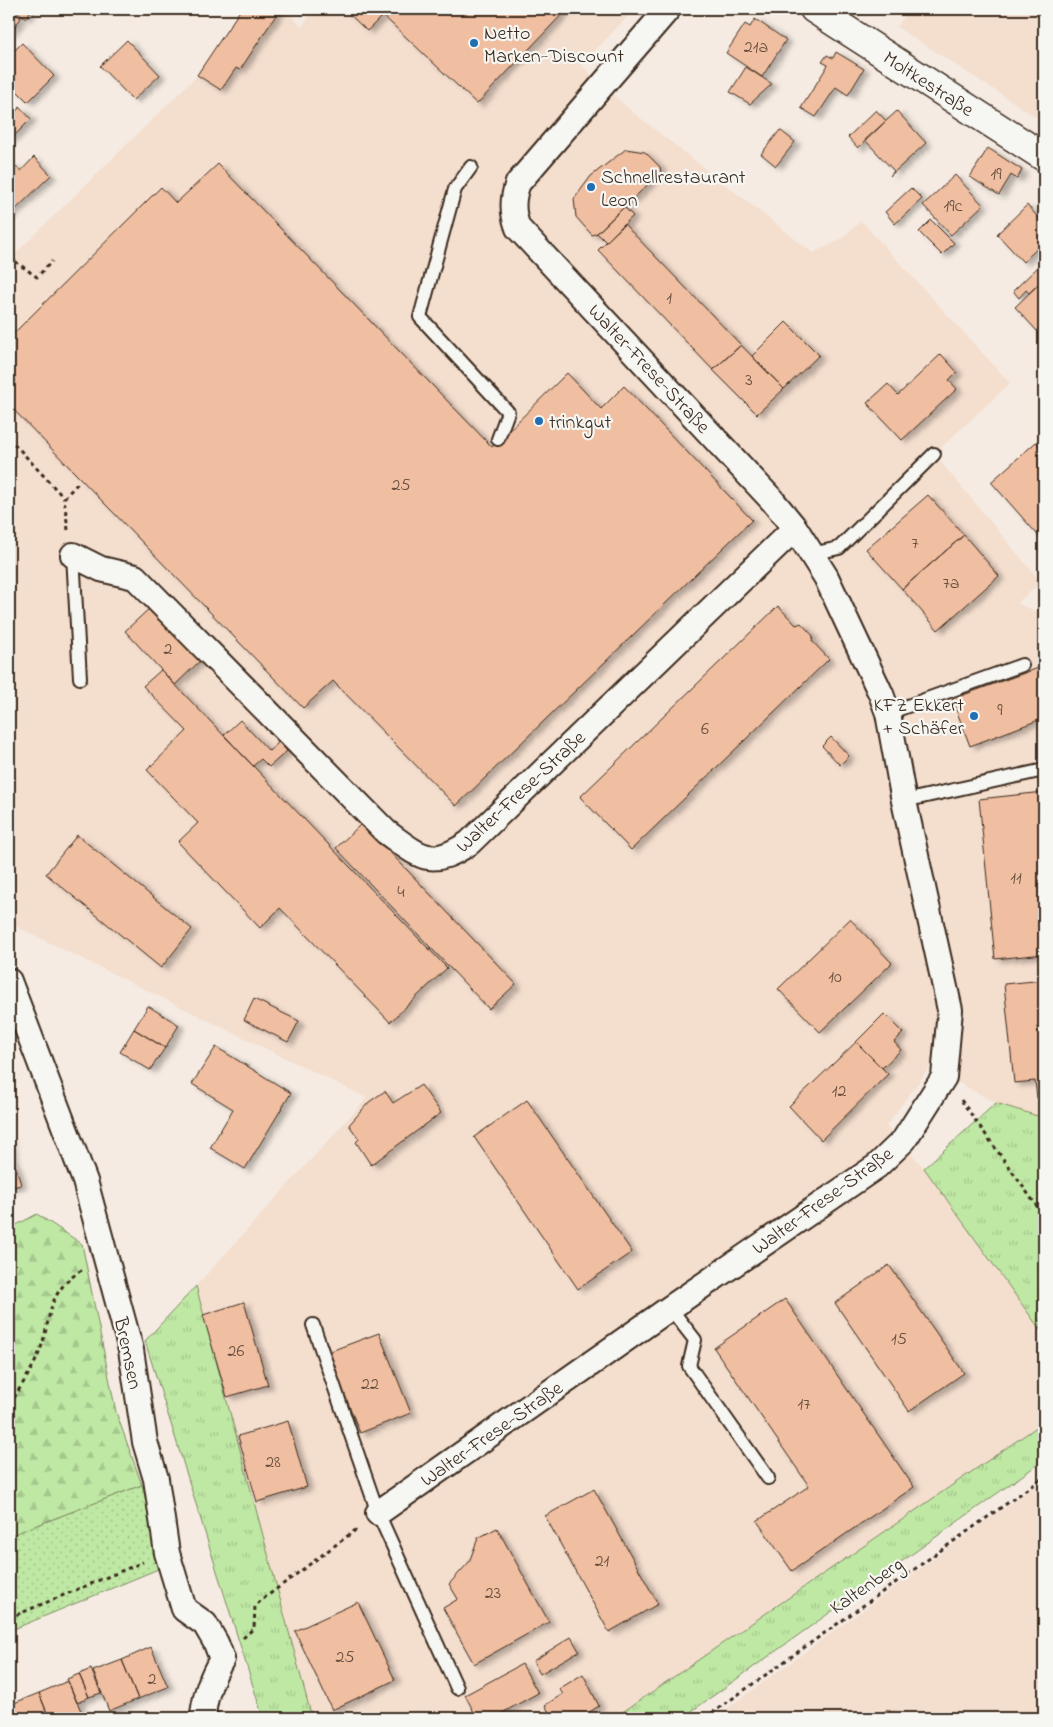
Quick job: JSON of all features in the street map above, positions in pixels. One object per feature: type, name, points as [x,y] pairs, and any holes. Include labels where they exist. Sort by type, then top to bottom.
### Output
[{"type":"street","name":"Walter-Frese-Straße","points":[[378,1513],[876,1166],[904,1140],[944,1077],[950,1010],[904,802],[888,713],[881,694],[826,577],[795,528],[772,500],[518,228],[513,205],[518,183],[668,9]]},
{"type":"street","name":"Moltkestraße","points":[[814,9],[1044,158]]},
{"type":"street","name":"Walter-Frese-Straße","points":[[74,555],[101,569],[135,577],[386,832],[410,850],[435,860],[451,855],[469,843],[795,528]]},
{"type":"street","name":"Bremsen","points":[[9,981],[85,1181],[131,1350],[145,1442],[156,1479],[167,1552],[184,1610],[205,1624],[216,1643],[222,1659]]},
{"type":"street","points":[[200,1717],[210,1680],[222,1659]]},
{"type":"lane","points":[[471,168],[455,189],[439,241],[420,317],[508,412],[498,439]]},
{"type":"lane","points":[[811,554],[839,548],[934,454]]},
{"type":"lane","points":[[74,555],[80,678]]},
{"type":"lane","points":[[888,713],[1022,665]]},
{"type":"lane","points":[[904,802],[1044,770]]},
{"type":"lane","points":[[670,1308],[695,1340],[689,1366],[768,1478]]},
{"type":"lane","points":[[313,1325],[378,1513],[457,1688]]},
{"type":"path","points":[[9,268],[16,262],[37,277],[52,261]]},
{"type":"path","points":[[9,438],[64,498],[65,516],[74,555]]},
{"type":"path","points":[[64,498],[79,482]]},
{"type":"path","points":[[944,1077],[1044,1216]]},
{"type":"path","points":[[9,1404],[39,1353],[51,1303],[68,1279],[105,1255]]},
{"type":"path","name":"Kaltenberg","points":[[705,1718],[1044,1477]]},
{"type":"path","points":[[222,1659],[237,1652],[244,1635],[254,1628],[255,1605],[378,1513]]},
{"type":"path","points":[[9,1618],[167,1552]]},
{"type":"shaded area","points":[[265,9],[284,9],[302,27],[314,9],[635,9],[581,65],[630,110],[813,253],[840,240],[861,221],[1010,383],[934,454],[1041,582],[1017,603],[1044,615],[1044,1118],[996,1103],[930,1067],[886,1126],[924,1168],[1044,1335],[1044,1422],[614,1718],[312,1718],[196,1286],[367,1098],[9,923],[9,260]]},
{"type":"shaded area","points":[[910,9],[1044,9],[1044,122],[897,27]]},
{"type":"shaded area","points":[[1044,1479],[1044,1718],[714,1718]]},
{"type":"green space","points":[[996,1103],[1044,1118],[1044,1335],[924,1168]]},
{"type":"green space","points":[[37,1214],[82,1244],[116,1412],[142,1485],[9,1536],[9,1229]]},
{"type":"green space","points":[[196,1286],[312,1718],[263,1718],[145,1341]]},
{"type":"green space","points":[[1044,1422],[1044,1460],[682,1718],[614,1718]]},
{"type":"green space","points":[[142,1485],[163,1567],[9,1631],[9,1536]]},
{"type":"building","points":[[9,9],[21,18],[9,34]]},
{"type":"building","points":[[13,9],[32,9],[26,18]]},
{"type":"building","points":[[241,9],[280,9],[240,70],[236,68],[221,90],[197,75]]},
{"type":"building","points":[[344,9],[376,9],[383,15],[367,31]]},
{"type":"building","name":"Netto Marken-Discount","points":[[376,9],[567,9],[477,104]]},
{"type":"building","points":[[755,19],[786,40],[762,77],[726,53],[745,24],[750,27]]},
{"type":"building","points":[[127,40],[160,75],[133,100],[100,66]]},
{"type":"building","points":[[22,43],[54,76],[28,102],[9,83],[9,56]]},
{"type":"building","points":[[836,52],[864,69],[848,95],[836,87],[816,117],[801,108],[828,65],[822,62],[827,55],[833,58]]},
{"type":"building","points":[[746,67],[772,84],[750,104],[730,92]]},
{"type":"building","points":[[20,107],[31,119],[9,141],[9,119]]},
{"type":"building","points":[[876,110],[886,121],[858,148],[848,137]]},
{"type":"building","points":[[897,111],[926,143],[890,176],[894,171],[865,140]]},
{"type":"building","points":[[780,130],[795,142],[776,166],[761,154]]},
{"type":"building","points":[[988,148],[1022,170],[1017,179],[1011,175],[999,195],[970,177]]},
{"type":"building","points":[[626,149],[645,152],[660,167],[661,172],[597,233],[592,235],[576,217],[574,199],[591,176]]},
{"type":"building","points":[[34,157],[51,175],[9,216],[9,170],[14,165],[21,171]]},
{"type":"building","points":[[218,164],[492,447],[567,373],[601,409],[624,386],[752,520],[456,806],[333,681],[303,708],[9,405],[9,338],[161,187],[176,203]]},
{"type":"building","points":[[955,175],[983,205],[951,235],[923,205]]},
{"type":"building","points":[[911,188],[922,199],[895,224],[885,212]]},
{"type":"building","points":[[1027,205],[1044,224],[1044,242],[1023,262],[997,234]]},
{"type":"building","points":[[624,207],[633,216],[606,242],[597,233]]},
{"type":"building","points":[[931,220],[954,243],[942,255],[919,232]]},
{"type":"building","points":[[624,224],[741,345],[713,370],[598,250]]},
{"type":"building","points":[[1041,264],[1044,268],[1044,279],[1029,293],[1026,290],[1019,298],[1013,291]]},
{"type":"building","points":[[1044,279],[1044,325],[1037,331],[1015,307]]},
{"type":"building","points":[[786,322],[819,355],[784,389],[752,356]]},
{"type":"building","points":[[741,345],[784,389],[757,414],[713,370]]},
{"type":"building","points":[[941,354],[957,372],[949,380],[957,389],[902,440],[867,403],[888,384],[898,395]]},
{"type":"building","points":[[1036,442],[1044,451],[1044,542],[991,482]]},
{"type":"building","points":[[928,495],[964,535],[902,589],[866,549]]},
{"type":"building","points":[[964,535],[999,576],[938,630],[902,589]]},
{"type":"building","points":[[152,606],[204,657],[175,685],[125,631]]},
{"type":"building","points":[[778,606],[796,625],[801,623],[813,636],[812,641],[829,659],[631,850],[580,797]]},
{"type":"building","points":[[1044,666],[1044,718],[970,746],[952,699]]},
{"type":"building","points":[[161,670],[447,968],[390,1022],[280,908],[260,928],[178,842],[198,823],[147,770],[187,731],[143,686]]},
{"type":"building","points":[[240,720],[269,751],[279,742],[287,751],[269,767],[261,759],[253,766],[224,735]]},
{"type":"building","points":[[831,737],[849,756],[840,765],[822,746]]},
{"type":"building","points":[[1044,792],[1044,954],[995,959],[979,799]]},
{"type":"building","points":[[362,823],[516,984],[489,1009],[336,848]]},
{"type":"building","points":[[77,835],[192,929],[161,968],[46,874]]},
{"type":"building","points":[[850,919],[892,963],[820,1032],[778,989]]},
{"type":"building","points":[[1044,980],[1044,1103],[1037,1098],[1035,1081],[1014,1083],[1004,984]]},
{"type":"building","points":[[254,999],[299,1021],[288,1042],[244,1020]]},
{"type":"building","points":[[148,1006],[179,1025],[165,1048],[134,1029]]},
{"type":"building","points":[[884,1014],[903,1033],[894,1042],[901,1050],[882,1068],[856,1042]]},
{"type":"building","points":[[134,1029],[165,1048],[150,1070],[120,1052]]},
{"type":"building","points":[[856,1042],[888,1074],[821,1140],[789,1106]]},
{"type":"building","points":[[216,1047],[291,1093],[245,1169],[210,1148],[233,1109],[192,1084]]},
{"type":"building","points":[[421,1085],[441,1113],[371,1165],[356,1142],[359,1139],[349,1125],[369,1102],[385,1091],[393,1103]]},
{"type":"building","points":[[527,1100],[632,1252],[578,1289],[474,1137]]},
{"type":"building","points":[[9,1137],[15,1168],[21,1185],[9,1188]]},
{"type":"building","points":[[889,1265],[964,1373],[909,1411],[835,1303]]},
{"type":"building","points":[[785,1299],[914,1487],[792,1571],[757,1521],[809,1486],[714,1348]]},
{"type":"building","points":[[244,1302],[268,1385],[227,1397],[203,1315]]},
{"type":"building","points":[[379,1333],[411,1413],[360,1433],[328,1352]]},
{"type":"building","points":[[288,1421],[307,1487],[257,1502],[238,1436]]},
{"type":"building","points":[[594,1489],[658,1604],[609,1632],[545,1516]]},
{"type":"building","points":[[497,1528],[549,1622],[474,1664],[443,1608],[458,1599],[449,1584],[469,1562],[478,1538]]},
{"type":"building","points":[[358,1602],[395,1680],[332,1710],[295,1631]]},
{"type":"building","points":[[571,1637],[579,1651],[540,1674],[533,1661]]},
{"type":"building","points":[[151,1647],[168,1687],[138,1699],[122,1660]]},
{"type":"building","points":[[122,1660],[138,1699],[109,1711],[93,1671]]},
{"type":"building","points":[[522,1664],[538,1693],[493,1718],[477,1718],[465,1695]]},
{"type":"building","points":[[91,1669],[101,1693],[89,1697],[79,1674]]},
{"type":"building","points":[[79,1674],[89,1697],[77,1703],[67,1679]]},
{"type":"building","points":[[583,1674],[599,1706],[580,1718],[552,1718],[545,1705],[563,1694],[559,1689]]},
{"type":"building","points":[[68,1681],[84,1718],[49,1718],[39,1693]]},
{"type":"building","points":[[39,1693],[49,1718],[15,1718],[9,1705]]},
{"type":"building","points":[[888,1709],[896,1718],[876,1718]]},
{"type":"place","name":"Netto Marken-Discount","points":[[474,43]]},
{"type":"place","name":"Schnellrestaurant Leon","points":[[591,187]]},
{"type":"place","name":"trinkgut","points":[[539,421]]},
{"type":"place","name":"KFZ Ekkert + Schäfer","points":[[974,716]]}]
